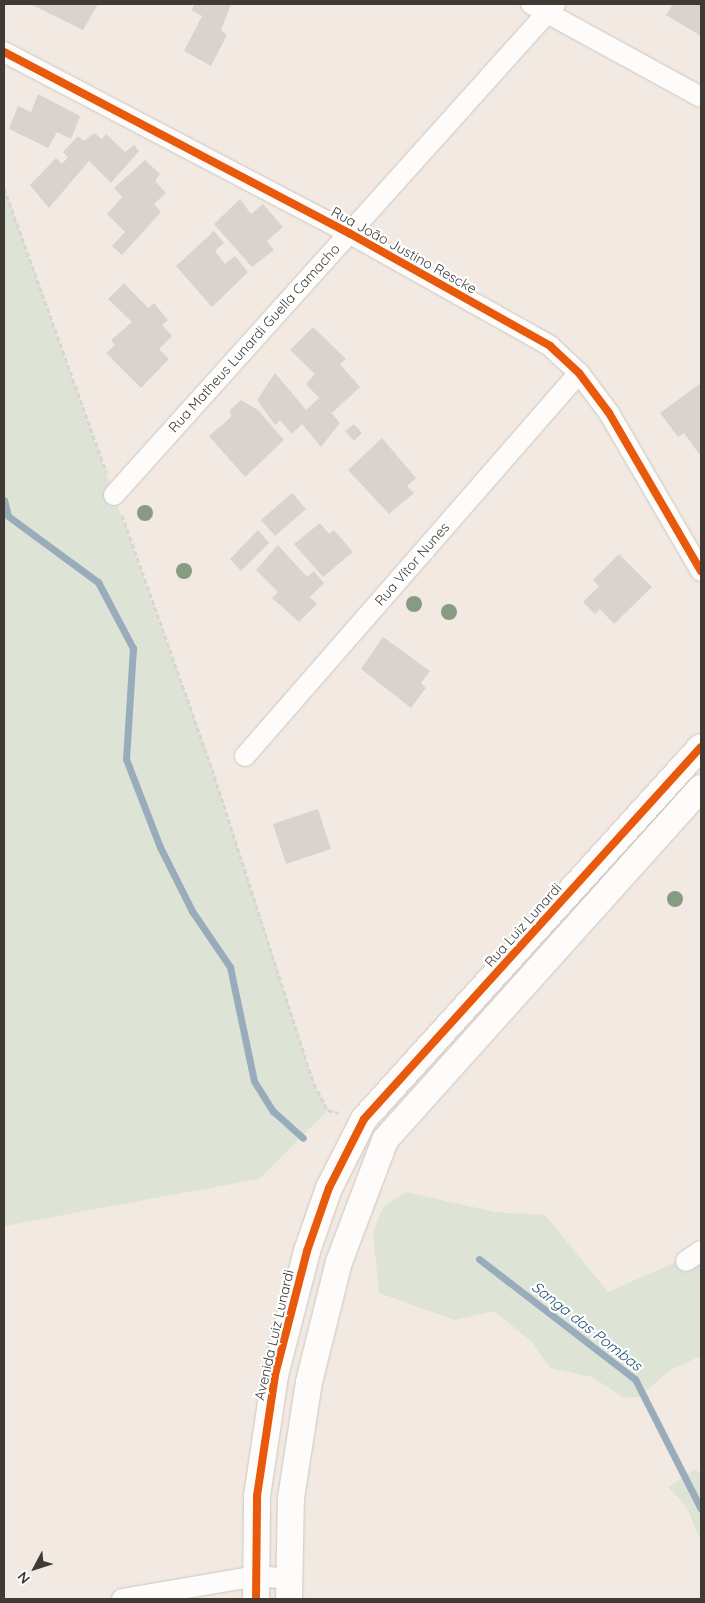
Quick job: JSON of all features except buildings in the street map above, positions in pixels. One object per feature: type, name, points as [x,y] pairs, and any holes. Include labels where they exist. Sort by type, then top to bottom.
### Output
[{"type":"street","points":[[545,7],[701,98]]},
{"type":"street","name":"Rua Matheus Lunardi Guella Camacho","points":[[114,495],[349,233],[545,7]]},
{"type":"street","name":"Rua João Justino Rescke","points":[[4,52],[349,233],[550,346],[579,373],[609,413],[701,571]]},
{"type":"street","name":"Rua Vítor Nunes","points":[[245,756],[579,373]]},
{"type":"street","name":"Rua Luiz Lunardi","points":[[364,1119],[701,747]]},
{"type":"street","points":[[122,1599],[256,1588],[290,1589],[291,1498],[309,1382],[340,1262],[385,1140],[701,788]]},
{"type":"street","points":[[364,1119],[385,1140]]},
{"type":"street","name":"Avenida Luiz Lunardi","points":[[256,1588],[264,1443],[289,1316],[329,1188],[364,1119]]},
{"type":"path","points":[[4,188],[212,769],[314,1084],[328,1110],[364,1119]]},
{"type":"shaded area","points":[[4,188],[212,769],[314,1084],[328,1110],[259,1179],[4,1226]]},
{"type":"shaded area","points":[[406,1192],[495,1212],[545,1215],[608,1292],[701,1251],[701,1356],[670,1370],[639,1397],[624,1398],[592,1377],[550,1368],[532,1342],[494,1311],[455,1320],[379,1293],[373,1232],[383,1207]]},
{"type":"shaded area","points":[[696,1469],[701,1476],[701,1541],[686,1506],[668,1487]]},
{"type":"waterway","name":"Sanga das Pombas","points":[[4,500],[8,516],[98,582],[133,648],[126,759],[160,847],[192,911],[230,967],[254,1081],[273,1111],[303,1138]]},
{"type":"waterway","name":"Sanga das Pombas","points":[[479,1259],[635,1379],[701,1509]]},
{"type":"cycle path","points":[[4,52],[349,233],[550,346],[579,373],[609,413],[701,571]]},
{"type":"cycle path","points":[[256,1599],[257,1496],[275,1375],[307,1251],[329,1188],[364,1119],[701,747]]}]
